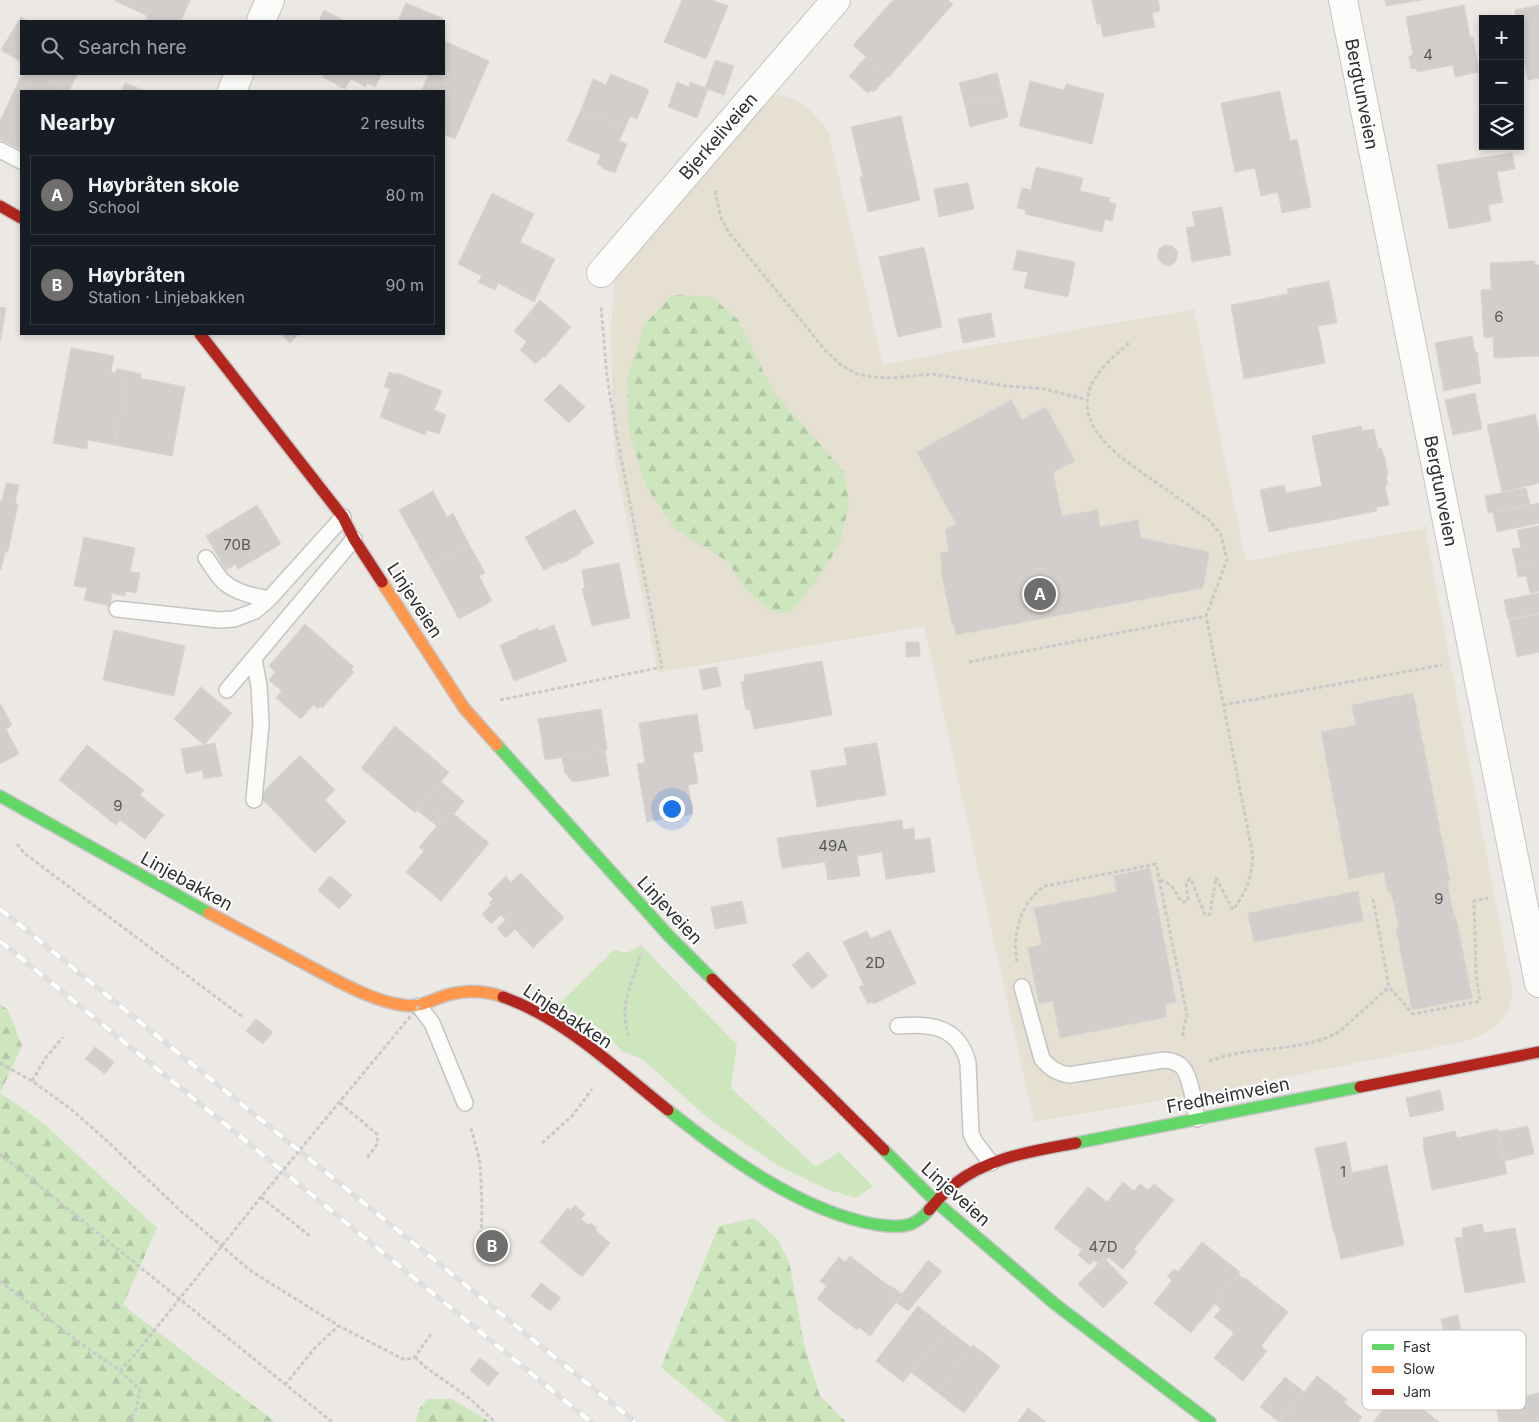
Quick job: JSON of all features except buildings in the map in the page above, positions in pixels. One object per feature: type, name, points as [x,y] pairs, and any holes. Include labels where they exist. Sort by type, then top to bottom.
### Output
[{"type":"street","points":[[261,20],[270,0]]},
{"type":"street","name":"Bjerkeliveien","points":[[601,272],[836,0]]},
{"type":"street","name":"Bergtunveien","points":[[1344,0],[1539,983]]},
{"type":"street","points":[[232,90],[239,75]]},
{"type":"street","points":[[0,206],[20,217]]},
{"type":"street","name":"Linjeveien","points":[[201,335],[343,517],[354,539],[464,708],[669,936],[936,1202],[1055,1304],[1210,1422]]},
{"type":"street","name":"Linjebakken","points":[[0,796],[209,914],[332,978],[370,995],[400,1006],[419,1006],[446,995],[468,990],[483,990],[503,996],[527,1007],[610,1064],[736,1162],[782,1189],[827,1210],[862,1222],[888,1226],[906,1226],[918,1222],[936,1202]]},
{"type":"street","name":"Fredheimveien","points":[[936,1202],[952,1186],[972,1172],[1015,1155],[1539,1052]]},
{"type":"lane","points":[[0,150],[20,160]]},
{"type":"lane","points":[[117,609],[219,620],[245,616],[255,611],[269,599],[343,517]]},
{"type":"lane","points":[[227,690],[354,539]]},
{"type":"lane","points":[[206,558],[224,582],[249,595],[269,599]]},
{"type":"lane","points":[[254,658],[259,686],[260,724],[254,800]]},
{"type":"lane","points":[[1022,988],[1042,1059],[1049,1067],[1060,1074],[1076,1074],[1164,1060],[1171,1061],[1180,1065],[1185,1071],[1191,1088],[1197,1119]]},
{"type":"lane","points":[[419,1006],[432,1024],[465,1103]]},
{"type":"lane","points":[[898,1026],[930,1026],[941,1029],[952,1036],[961,1046],[968,1063],[972,1134],[975,1142],[991,1163]]},
{"type":"path","points":[[694,163],[711,179],[722,218],[730,234],[826,351],[841,365],[857,374],[872,377],[892,378],[933,374],[1006,386],[1044,389],[1088,400]]},
{"type":"path","points":[[464,708],[662,667],[610,394],[601,310],[601,272]]},
{"type":"path","points":[[1130,342],[1107,363],[1090,387],[1088,400],[1090,416],[1097,433],[1113,451],[1210,521],[1221,536],[1227,560],[1206,616],[1253,856],[1250,880],[1244,894],[1233,910],[1216,878],[1210,914],[1208,916],[1190,879],[1186,882],[1188,901],[1184,902],[1171,884],[1160,880]]},
{"type":"path","points":[[969,662],[1206,616]]},
{"type":"path","points":[[1223,705],[1475,659]]},
{"type":"path","points":[[13,840],[24,853],[244,1018]]},
{"type":"path","points":[[1022,988],[1017,959],[1016,936],[1026,906],[1036,892],[1045,886],[1156,864],[1187,1015],[1183,1030]]},
{"type":"path","points":[[1372,899],[1389,987],[1413,1014],[1480,1001],[1476,974],[1474,901],[1521,891]]},
{"type":"path","points":[[634,1042],[630,1038],[625,1026],[628,990],[641,954],[644,936],[658,923]]},
{"type":"path","points":[[1185,1071],[1198,1064],[1237,1053],[1319,1041],[1340,1031],[1389,987]]},
{"type":"path","points":[[120,1370],[137,1352],[419,1006]]},
{"type":"path","points":[[32,1081],[63,1037]]},
{"type":"path","points":[[0,1063],[32,1081],[71,1109],[184,1213],[252,1271],[338,1326],[405,1360],[415,1357],[431,1334]]},
{"type":"path","points":[[340,1103],[377,1134],[378,1143],[367,1158]]},
{"type":"path","points":[[465,1103],[480,1162],[481,1238]]},
{"type":"path","points":[[542,1143],[573,1115]]},
{"type":"path","points":[[0,1154],[332,1422]]},
{"type":"path","points":[[261,1198],[310,1237]]},
{"type":"path","points":[[0,1281],[76,1340],[120,1370],[140,1390],[136,1408],[130,1422]]},
{"type":"path","points":[[285,1385],[314,1349],[338,1326]]},
{"type":"path","points":[[415,1357],[424,1366],[469,1398],[495,1422]]},
{"type":"shaded area","points":[[771,95],[780,95],[793,99],[809,108],[828,131],[883,364],[1194,309],[1246,561],[1425,528],[1513,994],[1507,1014],[1496,1026],[1473,1039],[1453,1044],[1221,1090],[1034,1122],[924,626],[658,673],[616,467],[613,432],[611,328],[615,270]]},
{"type":"green space","points":[[672,295],[712,297],[738,320],[774,393],[844,472],[849,503],[840,544],[818,578],[793,610],[782,613],[769,610],[746,590],[727,561],[674,528],[646,486],[629,432],[627,378],[645,324]]},
{"type":"green space","points":[[641,945],[737,1045],[731,1088],[816,1167],[839,1152],[873,1186],[856,1198],[826,1189],[779,1166],[709,1119],[642,1059],[623,1052],[601,1029],[559,1004],[614,950],[627,953]]},
{"type":"green space","points":[[0,1004],[8,1010],[22,1046],[0,1093]]},
{"type":"green space","points":[[0,1093],[42,1122],[157,1228],[123,1305],[275,1422],[0,1422]]},
{"type":"green space","points":[[754,1218],[777,1239],[789,1261],[804,1344],[820,1396],[846,1422],[727,1422],[661,1367],[719,1226]]},
{"type":"green space","points":[[427,1399],[452,1399],[490,1422],[416,1422],[419,1409]]},
{"type":"railway","points":[[0,909],[635,1422]]},
{"type":"railway","points":[[0,941],[591,1422]]},
{"type":"traffic: fast","points":[[497,745],[669,936],[712,979]]},
{"type":"traffic: fast","points":[[0,796],[209,913]]},
{"type":"traffic: fast","points":[[1076,1143],[1360,1087]]},
{"type":"traffic: fast","points":[[668,1110],[739,1163],[764,1179],[818,1207],[873,1224],[892,1226],[911,1224],[929,1210]]},
{"type":"traffic: fast","points":[[884,1150],[936,1202],[1055,1304],[1210,1422]]},
{"type":"traffic: slow","points":[[382,582],[464,708],[497,745]]},
{"type":"traffic: slow","points":[[209,913],[344,984],[367,995],[391,1003],[408,1006],[461,992],[482,992],[503,997]]},
{"type":"traffic: jam","points":[[0,206],[20,217]]},
{"type":"traffic: jam","points":[[201,335],[343,517],[354,539],[382,582]]},
{"type":"traffic: jam","points":[[712,979],[884,1150]]},
{"type":"traffic: jam","points":[[503,997],[525,1006],[568,1031],[610,1062],[668,1110]]},
{"type":"traffic: jam","points":[[1360,1087],[1539,1052]]},
{"type":"traffic: jam","points":[[929,1210],[953,1185],[981,1168],[1012,1156],[1076,1143]]},
{"type":"place","name":"Høybråten skole","points":[[1040,594]]},
{"type":"place","name":"Høybråten","points":[[492,1246]]}]
